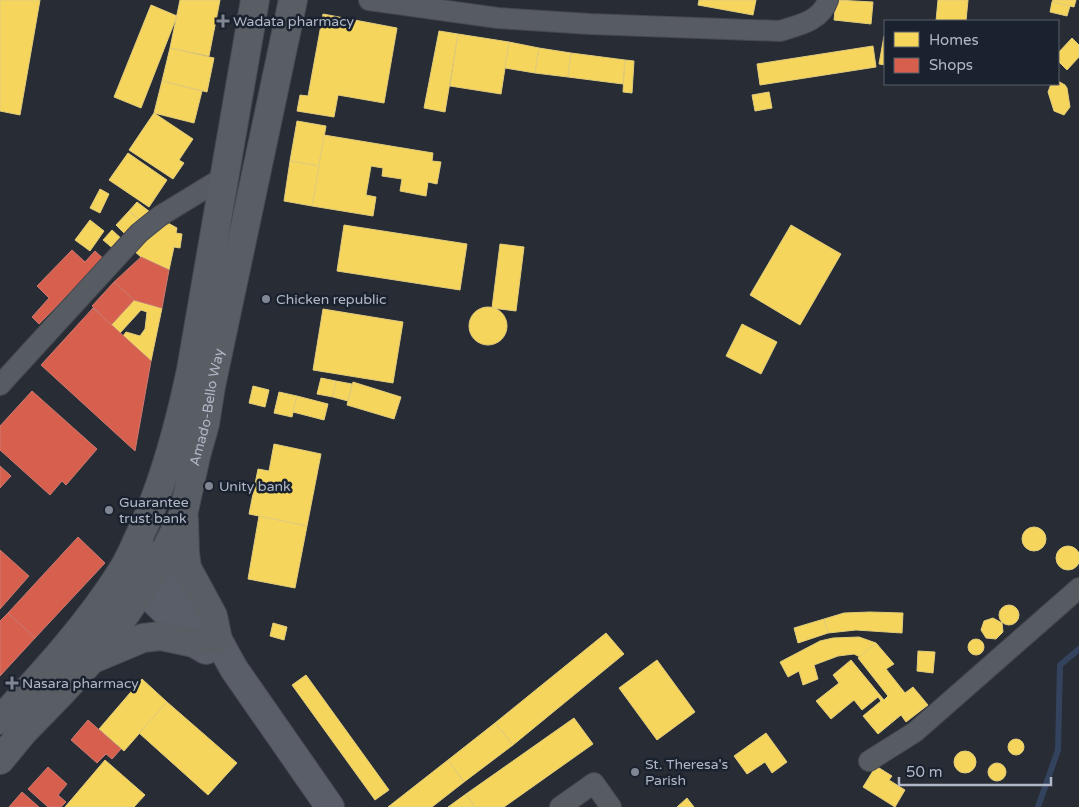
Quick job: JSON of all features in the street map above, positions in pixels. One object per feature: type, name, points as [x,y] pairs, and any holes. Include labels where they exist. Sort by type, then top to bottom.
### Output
[{"type":"main road","name":"Amado-Bello Way","points":[[0,720],[91,617],[123,570],[161,486],[181,416],[191,370],[255,0]]},
{"type":"main road","name":"Amado-Bello Way","points":[[0,760],[24,731],[92,659],[116,628],[150,579],[184,515],[196,456],[205,424],[211,386],[293,0]]},
{"type":"main road","points":[[92,659],[143,638],[160,636],[206,641],[214,616],[187,568],[184,553],[184,515]]},
{"type":"street","points":[[369,0],[498,18],[590,24],[780,31],[807,23],[825,10],[828,0]]},
{"type":"street","points":[[0,385],[139,233],[160,216],[224,177]]},
{"type":"street","points":[[136,543],[150,579],[234,669],[330,807]]},
{"type":"street","points":[[123,570],[150,579]]},
{"type":"street","points":[[869,761],[915,732],[1079,588]]},
{"type":"street","points":[[560,807],[594,783],[611,807]]},
{"type":"building: Homes","points":[[0,0],[40,0],[20,115],[0,111]]},
{"type":"building: Homes","points":[[180,0],[220,0],[209,56],[170,48]]},
{"type":"building: Homes","points":[[699,0],[756,0],[753,15],[698,5]]},
{"type":"building: Homes","points":[[836,0],[873,2],[871,24],[834,20]]},
{"type":"building: Homes","points":[[938,0],[968,0],[966,20],[936,20]]},
{"type":"building: Homes","points":[[1053,0],[1076,0],[1074,7],[1052,2]]},
{"type":"building: Homes","points":[[1052,2],[1070,6],[1067,16],[1050,12]]},
{"type":"building: Homes","points":[[151,5],[177,16],[141,108],[114,97]]},
{"type":"building: Homes","points":[[323,14],[397,28],[384,103],[338,95],[334,117],[297,111],[300,95],[308,96]]},
{"type":"building: Homes","points":[[439,31],[458,34],[445,112],[424,108]]},
{"type":"building: Homes","points":[[458,34],[509,42],[501,94],[450,86]]},
{"type":"building: Homes","points":[[884,36],[884,65],[879,64]]},
{"type":"building: Homes","points":[[1072,38],[1079,45],[1079,57],[1067,70],[1059,62],[1059,52]]},
{"type":"building: Homes","points":[[509,42],[539,48],[535,73],[505,68]]},
{"type":"building: Homes","points":[[873,46],[876,67],[760,85],[757,64]]},
{"type":"building: Homes","points":[[170,48],[214,58],[207,92],[162,81]]},
{"type":"building: Homes","points":[[539,48],[571,53],[568,77],[535,73]]},
{"type":"building: Homes","points":[[571,53],[625,60],[623,84],[568,77]]},
{"type":"building: Homes","points":[[625,60],[634,61],[632,93],[623,92]]},
{"type":"building: Homes","points":[[162,81],[202,91],[194,123],[154,113]]},
{"type":"building: Homes","points":[[1059,82],[1065,85],[1070,107],[1064,115],[1054,111],[1048,92],[1051,85],[1059,85]]},
{"type":"building: Homes","points":[[769,92],[772,108],[755,111],[752,95]]},
{"type":"building: Homes","points":[[154,113],[193,139],[179,160],[184,163],[173,179],[129,150]]},
{"type":"building: Homes","points":[[297,121],[326,126],[319,166],[290,161]]},
{"type":"building: Homes","points":[[324,135],[433,153],[432,161],[441,162],[437,184],[428,182],[426,196],[400,191],[402,179],[382,176],[383,168],[371,166],[366,195],[376,197],[373,216],[312,206]]},
{"type":"building: Homes","points":[[128,153],[167,180],[149,207],[109,180]]},
{"type":"building: Homes","points":[[290,161],[319,166],[312,206],[284,201]]},
{"type":"building: Homes","points":[[100,189],[109,194],[100,213],[90,208]]},
{"type":"building: Homes","points":[[137,202],[150,212],[142,222],[129,211]]},
{"type":"building: Homes","points":[[129,211],[142,222],[128,237],[116,225]]},
{"type":"building: Homes","points":[[90,220],[104,231],[90,251],[75,240]]},
{"type":"building: Homes","points":[[168,223],[177,228],[176,233],[182,234],[180,248],[174,247],[169,270],[141,257],[134,251]]},
{"type":"building: Homes","points":[[344,225],[467,244],[460,290],[337,271]]},
{"type":"building: Homes","points":[[791,225],[841,254],[800,325],[750,295]]},
{"type":"building: Homes","points":[[112,230],[124,241],[116,251],[103,240]]},
{"type":"building: Homes","points":[[500,244],[524,247],[516,311],[492,308]]},
{"type":"building: Homes","points":[[134,300],[162,308],[151,361],[123,336],[126,332],[140,336],[145,329],[147,312],[141,310],[120,333],[111,325]]},
{"type":"building: Homes","points":[[488,307],[495,308],[501,313],[506,319],[506,333],[501,339],[495,344],[488,345],[481,344],[475,339],[470,333],[469,326],[470,319],[475,313],[481,308]]},
{"type":"building: Homes","points":[[323,309],[403,322],[393,383],[313,370]]},
{"type":"building: Homes","points":[[742,324],[777,342],[761,374],[726,356]]},
{"type":"building: Homes","points":[[321,378],[336,381],[333,397],[317,394]]},
{"type":"building: Homes","points":[[336,381],[352,384],[348,401],[333,397]]},
{"type":"building: Homes","points":[[353,382],[401,397],[394,419],[347,405]]},
{"type":"building: Homes","points":[[253,386],[269,390],[265,407],[249,403]]},
{"type":"building: Homes","points":[[279,392],[297,396],[292,417],[274,413]]},
{"type":"building: Homes","points":[[297,396],[328,404],[324,420],[293,412]]},
{"type":"building: Homes","points":[[274,444],[321,454],[307,526],[249,514],[258,469],[269,471]]},
{"type":"building: Homes","points":[[259,516],[307,526],[295,588],[248,579]]},
{"type":"building: Homes","points":[[1034,527],[1042,531],[1046,539],[1042,547],[1034,551],[1026,547],[1022,539],[1026,531]]},
{"type":"building: Homes","points":[[1068,546],[1076,550],[1080,558],[1076,566],[1068,570],[1060,566],[1056,558],[1060,550]]},
{"type":"building: Homes","points":[[1005,605],[1013,605],[1019,611],[1019,619],[1013,625],[1005,625],[999,619],[999,611]]},
{"type":"building: Homes","points":[[844,613],[903,613],[902,633],[856,630],[828,633],[824,619]]},
{"type":"building: Homes","points":[[993,618],[1002,623],[1003,632],[996,639],[986,638],[981,630],[984,621]]},
{"type":"building: Homes","points":[[824,619],[828,633],[798,643],[794,628]]},
{"type":"building: Homes","points":[[273,623],[287,627],[284,640],[270,636]]},
{"type":"building: Homes","points":[[606,633],[624,654],[513,745],[495,723]]},
{"type":"building: Homes","points":[[859,637],[876,643],[860,657],[854,654],[838,656],[814,665],[818,679],[803,685],[799,671],[788,677],[780,662],[820,641],[833,638]]},
{"type":"building: Homes","points":[[973,639],[979,639],[984,644],[982,653],[973,655],[968,650],[968,644]]},
{"type":"building: Homes","points":[[876,643],[894,664],[886,669],[905,693],[913,687],[928,705],[906,722],[901,715],[878,734],[863,716],[881,701],[878,697],[862,710],[854,700],[831,719],[816,701],[839,683],[833,675],[851,660],[884,700],[888,696],[858,658]]},
{"type":"building: Homes","points":[[918,651],[935,652],[933,673],[917,671]]},
{"type":"building: Homes","points":[[657,660],[695,712],[657,740],[619,688]]},
{"type":"building: Homes","points":[[306,675],[389,790],[375,800],[292,685]]},
{"type":"building: Homes","points":[[142,679],[167,702],[124,751],[99,729]]},
{"type":"building: Homes","points":[[167,702],[237,763],[208,795],[139,733]]},
{"type":"building: Homes","points":[[574,718],[593,744],[504,807],[475,807],[466,794]]},
{"type":"building: Homes","points":[[495,723],[513,745],[464,782],[448,760]]},
{"type":"building: Homes","points":[[766,733],[787,762],[772,773],[765,762],[747,774],[734,756]]},
{"type":"building: Homes","points":[[1013,739],[1019,739],[1024,744],[1022,753],[1013,755],[1008,750],[1008,744]]},
{"type":"building: Homes","points":[[965,751],[973,754],[976,762],[973,770],[965,773],[957,770],[954,762],[957,754]]},
{"type":"building: Homes","points":[[105,760],[145,795],[134,807],[65,807]]},
{"type":"building: Homes","points":[[448,760],[464,782],[432,807],[388,807]]},
{"type":"building: Homes","points":[[997,763],[1003,766],[1006,772],[1003,778],[997,781],[991,778],[988,772],[991,766]]},
{"type":"building: Homes","points":[[876,766],[892,776],[889,780],[905,790],[895,807],[863,787]]},
{"type":"building: Homes","points":[[466,794],[475,807],[448,807]]},
{"type":"building: Homes","points":[[687,798],[694,807],[677,807]]},
{"type":"building: Shops","points":[[72,250],[85,262],[95,251],[107,262],[94,268],[39,324],[32,317],[49,298],[37,286]]},
{"type":"building: Shops","points":[[141,257],[169,270],[162,308],[134,300],[114,282]]},
{"type":"building: Shops","points":[[114,282],[134,300],[111,325],[92,306]]},
{"type":"building: Shops","points":[[93,308],[151,361],[135,451],[41,365]]},
{"type":"building: Shops","points":[[32,391],[97,449],[66,485],[62,481],[50,495],[0,450],[0,426]]},
{"type":"building: Shops","points":[[0,466],[11,476],[0,488]]},
{"type":"building: Shops","points":[[78,537],[105,563],[35,638],[8,613]]},
{"type":"building: Shops","points":[[0,550],[29,576],[0,609]]},
{"type":"building: Shops","points":[[8,613],[35,638],[0,676],[0,621]]},
{"type":"building: Shops","points":[[88,720],[121,749],[112,759],[106,754],[97,763],[71,740]]},
{"type":"building: Shops","points":[[48,767],[67,784],[58,795],[66,802],[61,807],[48,807],[28,789]]},
{"type":"building: Shops","points":[[22,792],[39,807],[9,807]]},
{"type":"waterway","points":[[1038,807],[1058,750],[1060,665],[1079,649]]},
{"type":"place","name":"Wadata pharmacy","points":[[223,21]]},
{"type":"place","name":"Chicken republic","points":[[266,299]]},
{"type":"place","name":"Unity bank","points":[[209,486]]},
{"type":"place","name":"Guarantee trust bank","points":[[109,510]]},
{"type":"place","name":"Nasara pharmacy","points":[[12,683]]},
{"type":"place","name":"St. Theresa's Parish","points":[[635,772]]}]
